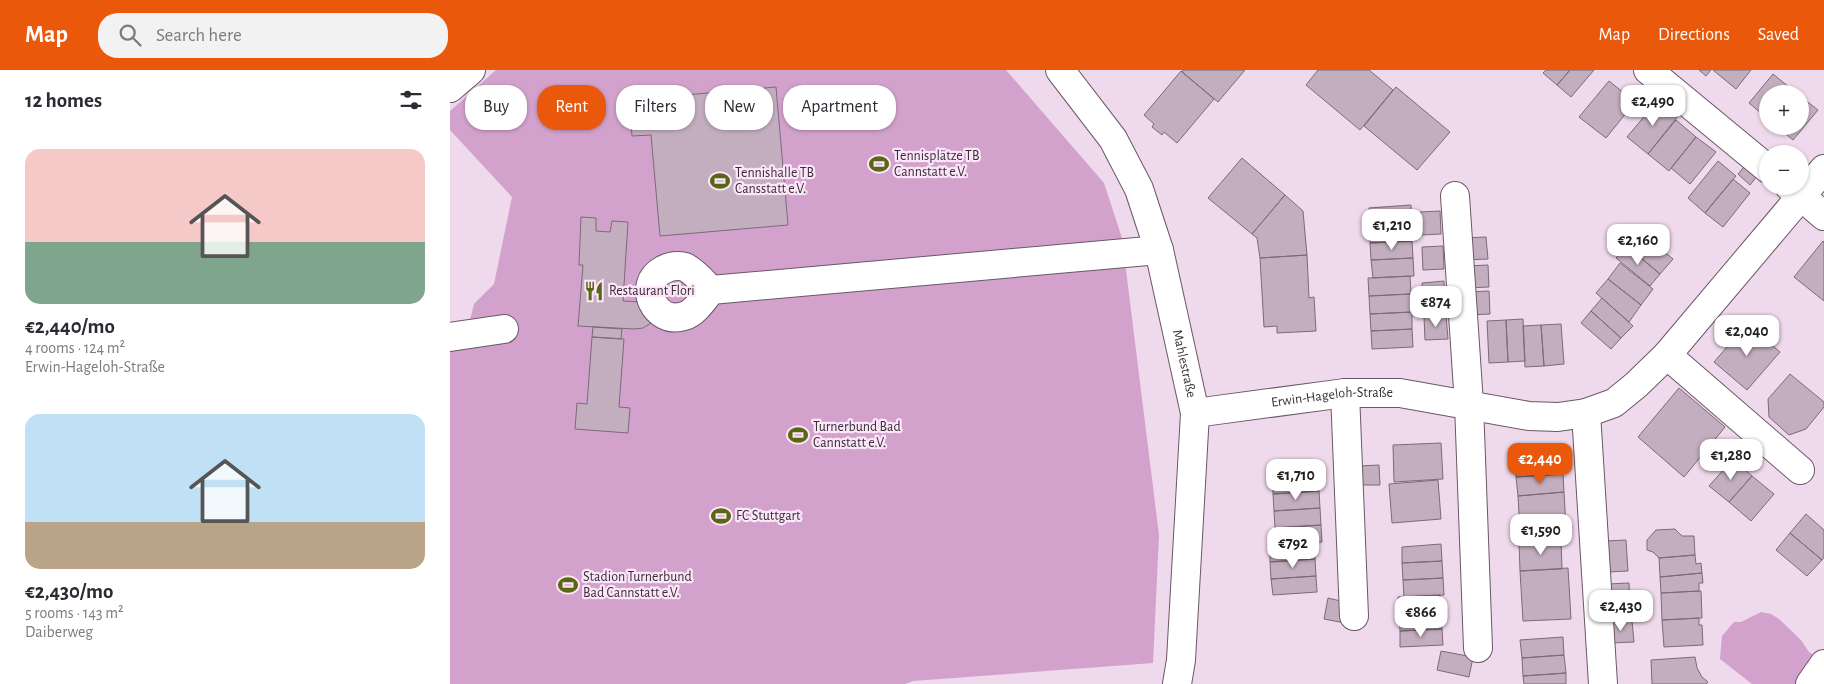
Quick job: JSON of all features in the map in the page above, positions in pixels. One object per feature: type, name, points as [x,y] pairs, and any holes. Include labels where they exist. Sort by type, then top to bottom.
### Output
[{"type":"street","points":[[450,88],[471,70]]},
{"type":"street","name":"Mahlestraße","points":[[1060,70],[1114,139],[1139,189],[1159,250],[1195,413],[1181,660],[1177,684]]},
{"type":"street","points":[[1648,70],[1759,162]]},
{"type":"street","name":"Erwin-Hageloh-Straße","points":[[1809,180],[1824,169]]},
{"type":"street","name":"Erwin-Hageloh-Straße","points":[[1195,413],[1345,393],[1400,393],[1528,416],[1558,417],[1586,413],[1614,403],[1636,385],[1666,355],[1792,195]]},
{"type":"street","points":[[1800,195],[1824,216]]},
{"type":"street","points":[[1455,196],[1469,404],[1478,648]]},
{"type":"street","points":[[711,290],[1159,250]]},
{"type":"street","points":[[450,337],[504,328]]},
{"type":"street","points":[[1666,355],[1800,470]]},
{"type":"street","points":[[1345,393],[1354,616]]},
{"type":"street","points":[[1586,413],[1603,684]]},
{"type":"street","points":[[1810,684],[1824,664]]},
{"type":"shaded area","name":"Turnerbund Bad Cannstatt e.V.","points":[[496,70],[1006,70],[1104,183],[1122,238],[1159,535],[1153,663],[913,681],[905,684],[450,684],[450,325],[470,320],[474,304],[494,284],[512,197],[450,130],[450,111],[465,98],[465,130],[527,130],[527,85],[479,85]]},
{"type":"shaded area","points":[[1761,612],[1771,614],[1779,619],[1801,640],[1809,652],[1824,662],[1810,684],[1752,684],[1720,659],[1722,636],[1734,622],[1741,622]]},
{"type":"building","points":[[1183,70],[1245,70],[1218,102],[1182,72]]},
{"type":"building","points":[[1318,70],[1369,70],[1393,90],[1360,130],[1306,85]]},
{"type":"building","points":[[1546,70],[1570,70],[1557,85],[1543,73]]},
{"type":"building","points":[[1570,70],[1594,70],[1571,97],[1557,85]]},
{"type":"building","points":[[1699,70],[1711,70],[1706,76]]},
{"type":"building","points":[[1713,70],[1751,70],[1736,89]]},
{"type":"building","points":[[1181,71],[1214,99],[1177,143],[1164,132],[1162,135],[1152,127],[1154,124],[1144,115]]},
{"type":"building","points":[[1773,74],[1786,85],[1764,85]]},
{"type":"building","points":[[1609,81],[1635,102],[1606,138],[1579,117]]},
{"type":"building","name":"Tennishalle TB Cansstatt e.V.","points":[[773,87],[776,87],[788,225],[660,236],[651,135],[632,136],[632,130],[695,130],[695,94],[705,93],[705,130],[773,130]]},
{"type":"building","points":[[1396,87],[1450,132],[1417,170],[1364,126]]},
{"type":"building","points":[[1759,91],[1759,111],[1749,103]]},
{"type":"building","points":[[1658,100],[1678,116],[1648,154],[1627,137]]},
{"type":"building","points":[[1809,103],[1818,110],[1809,121]]},
{"type":"building","points":[[1676,120],[1696,137],[1669,171],[1648,154]]},
{"type":"building","points":[[1787,135],[1797,135],[1793,140]]},
{"type":"building","points":[[1696,137],[1716,152],[1690,184],[1671,168]]},
{"type":"building","points":[[1242,158],[1285,195],[1252,234],[1208,198]]},
{"type":"building","points":[[1718,161],[1736,176],[1705,213],[1688,198]]},
{"type":"building","points":[[1748,162],[1759,171],[1750,185],[1738,174]]},
{"type":"building","points":[[1733,179],[1750,193],[1723,227],[1705,213]]},
{"type":"building","points":[[1285,195],[1303,211],[1307,255],[1260,258],[1257,238],[1252,234]]},
{"type":"building","points":[[1411,205],[1412,223],[1370,225],[1369,208]]},
{"type":"building","points":[[1440,211],[1441,234],[1421,235],[1420,212]]},
{"type":"building","points":[[581,217],[596,218],[596,231],[610,232],[612,221],[628,222],[623,301],[641,302],[651,323],[643,328],[578,326],[583,265],[579,265]]},
{"type":"building","points":[[1412,223],[1412,241],[1370,243],[1370,225]]},
{"type":"building","points":[[1639,231],[1673,259],[1660,274],[1627,246]]},
{"type":"building","points":[[1486,237],[1488,259],[1464,260],[1463,238]]},
{"type":"building","points":[[1412,241],[1413,258],[1371,260],[1370,243]]},
{"type":"building","points":[[1824,242],[1824,301],[1794,277]]},
{"type":"building","points":[[1443,246],[1444,269],[1423,270],[1422,247]]},
{"type":"building","points":[[1627,246],[1660,274],[1650,286],[1616,258]]},
{"type":"building","points":[[1307,255],[1309,298],[1314,297],[1316,331],[1277,333],[1277,326],[1264,327],[1260,258]]},
{"type":"building","points":[[1413,258],[1414,276],[1373,278],[1371,260]]},
{"type":"building","points":[[1620,263],[1653,289],[1641,305],[1608,279]]},
{"type":"building","points":[[1488,265],[1489,287],[1467,288],[1466,266]]},
{"type":"building","points":[[1410,276],[1411,294],[1369,296],[1368,278]]},
{"type":"building","points":[[1608,279],[1641,305],[1629,322],[1596,293]]},
{"type":"building","points":[[1444,281],[1445,304],[1423,306],[1422,283]]},
{"type":"building","points":[[1489,291],[1490,314],[1469,315],[1468,292]]},
{"type":"building","points":[[1411,294],[1412,312],[1370,314],[1369,296]]},
{"type":"building","points":[[1602,298],[1633,326],[1621,338],[1591,311]]},
{"type":"building","points":[[1591,311],[1621,338],[1611,349],[1581,323]]},
{"type":"building","points":[[1412,312],[1412,329],[1371,331],[1370,314]]},
{"type":"building","points":[[1446,315],[1448,339],[1425,340],[1424,317]]},
{"type":"building","points":[[1523,319],[1525,361],[1508,362],[1506,320]]},
{"type":"building","points":[[1506,320],[1508,362],[1489,363],[1487,321]]},
{"type":"building","points":[[1561,324],[1564,364],[1544,366],[1541,325]]},
{"type":"building","points":[[1747,324],[1780,352],[1747,390],[1714,362]]},
{"type":"building","points":[[1541,325],[1544,366],[1525,367],[1523,326]]},
{"type":"building","points":[[593,327],[622,329],[621,339],[592,337]]},
{"type":"building","points":[[1412,329],[1413,347],[1372,349],[1371,331]]},
{"type":"building","points":[[592,337],[624,339],[619,407],[630,408],[628,433],[575,429],[577,403],[587,404]]},
{"type":"building","points":[[1790,374],[1824,402],[1824,407],[1806,429],[1789,435],[1769,417],[1768,399]]},
{"type":"building","points":[[1679,388],[1725,427],[1684,477],[1638,437]]},
{"type":"building","points":[[1441,443],[1443,479],[1394,482],[1393,445]]},
{"type":"building","points":[[1561,455],[1563,474],[1516,477],[1515,458]]},
{"type":"building","points":[[1733,459],[1752,476],[1729,502],[1709,486]]},
{"type":"building","points":[[1379,465],[1380,485],[1359,485],[1359,466]]},
{"type":"building","points":[[1318,474],[1319,491],[1273,494],[1272,477]]},
{"type":"building","points":[[1563,474],[1564,492],[1518,496],[1516,477]]},
{"type":"building","points":[[1752,476],[1774,494],[1751,521],[1729,502]]},
{"type":"building","points":[[1438,480],[1441,519],[1392,523],[1389,484]]},
{"type":"building","points":[[1319,491],[1320,508],[1274,511],[1273,494]]},
{"type":"building","points":[[1564,492],[1566,527],[1520,530],[1518,496]]},
{"type":"building","points":[[1320,508],[1321,525],[1275,528],[1274,511]]},
{"type":"building","points":[[1806,514],[1824,530],[1824,557],[1822,560],[1790,533]]},
{"type":"building","points":[[1321,525],[1322,542],[1276,545],[1275,528]]},
{"type":"building","points":[[1675,529],[1682,536],[1694,536],[1695,555],[1659,558],[1653,552],[1647,550],[1647,540],[1656,530]]},
{"type":"building","points":[[1790,533],[1822,560],[1807,576],[1776,550]]},
{"type":"building","points":[[1626,540],[1628,571],[1608,572],[1606,541]]},
{"type":"building","points":[[1561,541],[1562,569],[1520,571],[1519,543]]},
{"type":"building","points":[[1314,542],[1315,559],[1270,562],[1270,546]]},
{"type":"building","points":[[1441,544],[1442,561],[1402,563],[1402,547]]},
{"type":"building","points":[[1695,555],[1696,564],[1701,563],[1702,573],[1660,577],[1659,558]]},
{"type":"building","points":[[1315,559],[1316,576],[1271,579],[1270,562]]},
{"type":"building","points":[[1442,561],[1443,578],[1403,580],[1402,563]]},
{"type":"building","points":[[1568,568],[1571,619],[1523,621],[1520,571]]},
{"type":"building","points":[[1702,573],[1703,583],[1699,583],[1699,591],[1661,593],[1660,577]]},
{"type":"building","points":[[1316,576],[1317,592],[1273,595],[1271,579]]},
{"type":"building","points":[[1443,578],[1444,595],[1404,597],[1403,580]]},
{"type":"building","points":[[1629,583],[1630,606],[1609,608],[1608,584]]},
{"type":"building","points":[[1701,591],[1702,618],[1662,620],[1661,593]]},
{"type":"building","points":[[1440,595],[1441,612],[1399,614],[1398,597]]},
{"type":"building","points":[[1328,598],[1349,603],[1345,623],[1324,619]]},
{"type":"building","points":[[1441,612],[1442,629],[1400,631],[1399,614]]},
{"type":"building","points":[[1699,618],[1699,625],[1702,625],[1703,645],[1664,647],[1662,620]]},
{"type":"building","points":[[1632,621],[1634,642],[1610,643],[1609,623]]},
{"type":"building","points":[[1442,629],[1443,645],[1400,647],[1400,631]]},
{"type":"building","points":[[1563,637],[1564,655],[1522,658],[1520,640]]},
{"type":"building","points":[[1441,651],[1473,657],[1469,677],[1437,670]]},
{"type":"building","points":[[1564,655],[1566,673],[1523,676],[1522,658]]},
{"type":"building","points":[[1695,657],[1697,668],[1702,677],[1708,682],[1706,684],[1652,684],[1651,660]]},
{"type":"building","points":[[1566,673],[1566,684],[1524,684],[1523,676]]},
{"type":"place","name":"Tennisplätze TB Cannstatt e.V.","points":[[879,164]]},
{"type":"place","name":"Tennishalle TB Cansstatt e.V.","points":[[720,181]]},
{"type":"place","name":"Restaurant Flori","points":[[594,291]]},
{"type":"place","name":"Turnerbund Bad Cannstatt e.V.","points":[[798,435]]},
{"type":"place","name":"FC Stuttgart","points":[[721,516]]},
{"type":"place","name":"Stadion Turnerbund Bad Cannstatt e.V.","points":[[568,585]]}]
